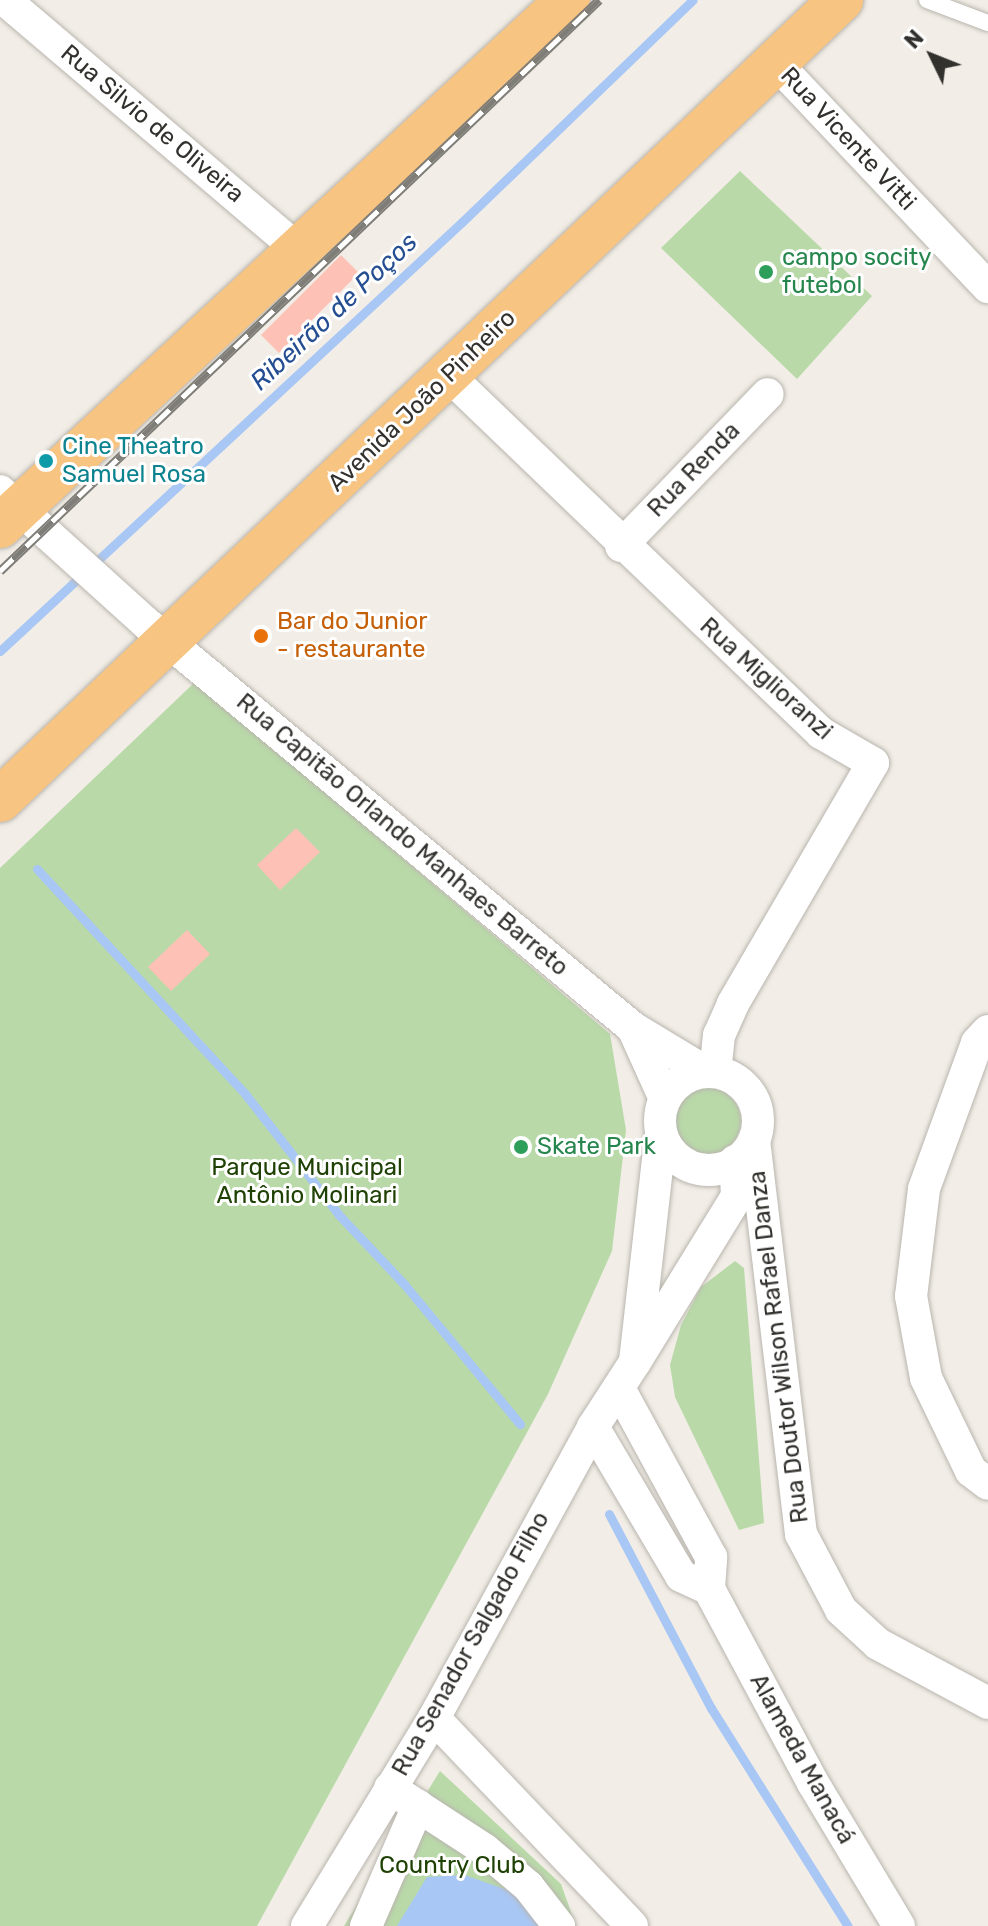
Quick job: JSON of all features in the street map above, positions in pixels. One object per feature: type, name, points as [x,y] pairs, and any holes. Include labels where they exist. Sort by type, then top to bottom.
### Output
[{"type":"main road","points":[[7,508],[298,249],[568,0]]},
{"type":"main road","name":"Avenida João Pinheiro","points":[[0,800],[171,641],[841,0]]},
{"type":"street","name":"Rua Silvio de Oliveira","points":[[5,0],[298,249]]},
{"type":"street","name":"Rua Vicente Vitti","points":[[775,62],[988,287]]},
{"type":"street","name":"Rua Miglioranzi","points":[[449,376],[621,546],[821,733],[873,763],[733,1004],[719,1035],[710,1072]]},
{"type":"street","name":"Rua Renda","points":[[621,546],[768,394]]},
{"type":"street","name":"Rua Capitão Orlando Manhaes Barreto","points":[[7,508],[64,545],[130,608],[633,1028],[710,1072]]},
{"type":"street","points":[[633,1028],[665,1099]]},
{"type":"street","points":[[988,1031],[977,1043],[924,1189],[911,1296],[926,1378],[971,1471],[988,1484]]},
{"type":"street","points":[[628,1376],[665,1099],[675,1085],[710,1072],[729,1076],[751,1096],[757,1110],[744,1150],[721,1168],[691,1166],[668,1147],[661,1133]]},
{"type":"street","name":"Rua Senador Salgado Filho","points":[[307,1926],[434,1718],[593,1427],[628,1376],[737,1196],[744,1150]]},
{"type":"street","name":"Rua Doutor Wilson Rafael Danza","points":[[744,1150],[801,1534],[841,1610],[878,1644],[988,1703]]},
{"type":"street","name":"Alameda Manacá","points":[[628,1376],[711,1557],[709,1589],[813,1783],[899,1926]]},
{"type":"street","name":"Alameda Manacá","points":[[593,1427],[681,1576],[709,1589]]},
{"type":"street","points":[[434,1718],[632,1926]]},
{"type":"street","points":[[390,1788],[485,1850],[528,1886],[559,1926]]},
{"type":"street","points":[[366,1926],[418,1806]]},
{"type":"lane","points":[[927,0],[988,23]]},
{"type":"green space","name":"campo socity futebol","points":[[740,171],[872,296],[797,379],[661,248]]},
{"type":"green space","name":"Parque Municipal Antônio Molinari","points":[[195,682],[610,1034],[626,1130],[612,1251],[548,1394],[257,1926],[0,1926],[0,868]]},
{"type":"green space","points":[[708,1088],[721,1091],[731,1098],[738,1108],[741,1121],[738,1134],[731,1144],[721,1151],[708,1154],[695,1151],[685,1144],[678,1134],[675,1121],[678,1108],[685,1098],[695,1091]]},
{"type":"green space","points":[[735,1261],[744,1268],[764,1523],[739,1530],[675,1397],[670,1365],[681,1325],[701,1287]]},
{"type":"green space","name":"Country Club","points":[[440,1771],[561,1884],[576,1926],[344,1926]]},
{"type":"water","points":[[464,1875],[528,1897],[539,1926],[397,1926],[427,1877]]},
{"type":"building","points":[[341,255],[359,273],[279,353],[261,335]]},
{"type":"building","points":[[296,828],[320,852],[280,890],[257,865]]},
{"type":"building","points":[[187,930],[210,954],[171,991],[148,967]]},
{"type":"waterway","name":"Ribeirão de Poços","points":[[0,651],[462,222],[693,0]]},
{"type":"waterway","points":[[37,869],[246,1095],[339,1215],[404,1284],[520,1424]]},
{"type":"waterway","points":[[609,1514],[711,1708],[848,1926]]},
{"type":"railway","points":[[0,571],[599,0]]},
{"type":"place","name":"campo socity futebol","points":[[766,272]]},
{"type":"place","name":"Cine Theatro Samuel Rosa","points":[[46,461]]},
{"type":"place","name":"Bar do Junior - restaurante","points":[[261,636]]},
{"type":"place","name":"Skate Park","points":[[521,1147]]}]
